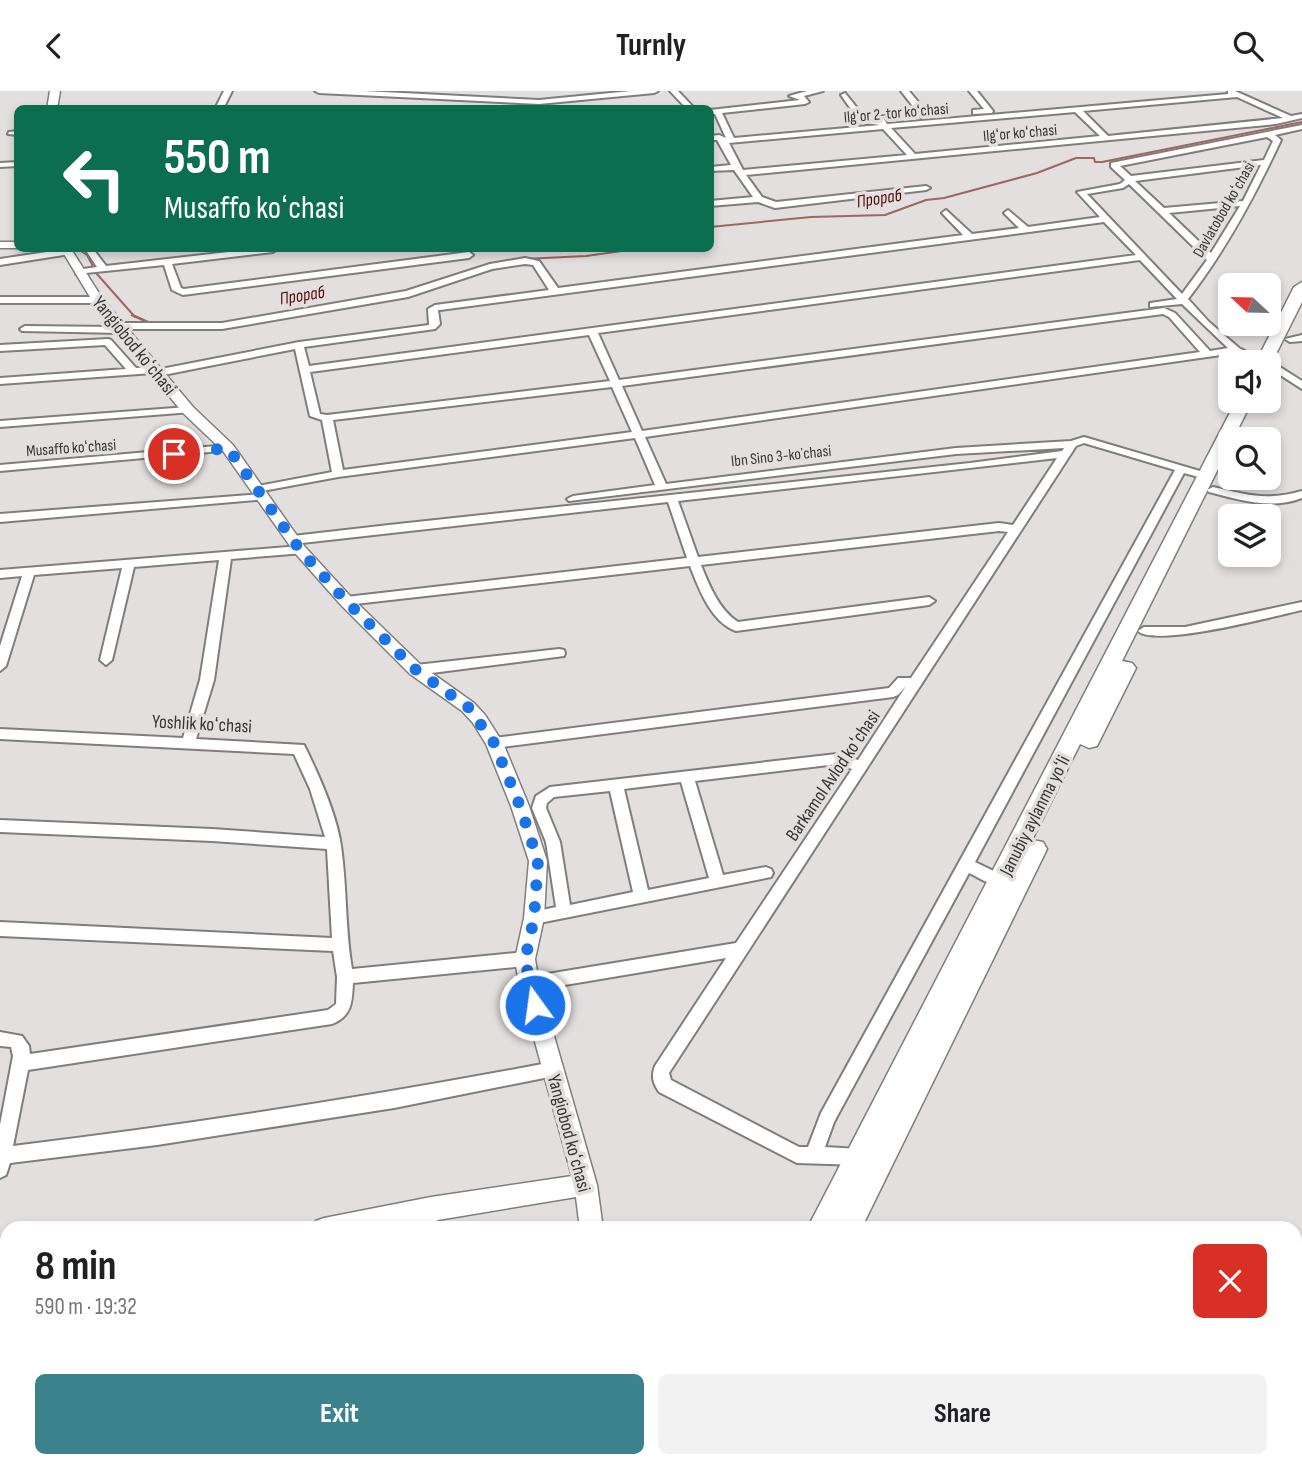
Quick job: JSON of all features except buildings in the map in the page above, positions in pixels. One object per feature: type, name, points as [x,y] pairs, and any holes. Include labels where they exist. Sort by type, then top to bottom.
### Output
[{"type":"highway","points":[[1275,350],[1302,287]]},
{"type":"highway","points":[[1281,354],[1296,339],[1302,314]]},
{"type":"highway","name":"Janubiy aylanma yoʻli","points":[[849,1221],[1144,631],[1239,413]]},
{"type":"highway","name":"Janubiy aylanma yoʻli","points":[[826,1221],[1001,881],[1218,472]]},
{"type":"street","points":[[319,91],[539,102],[654,91]]},
{"type":"street","points":[[674,91],[688,105]]},
{"type":"street","points":[[759,199],[738,170],[714,111],[806,102],[799,95],[819,91]]},
{"type":"street","points":[[905,91],[925,116]]},
{"type":"street","points":[[973,91],[989,111]]},
{"type":"street","points":[[1228,91],[1291,119]]},
{"type":"street","points":[[845,95],[863,119],[884,124],[925,116],[1185,93]]},
{"type":"street","name":"Ilgʻor 2-tor koʻchasi","points":[[714,138],[727,140],[884,124],[1237,95]]},
{"type":"street","points":[[1077,110],[1106,138]]},
{"type":"street","name":"Ilgʻor koʻchasi","points":[[714,169],[738,170],[913,156],[1302,116]]},
{"type":"street","points":[[884,124],[913,156]]},
{"type":"street","points":[[1212,259],[1114,165],[1302,127]]},
{"type":"street","name":"Davlatobod koʻchasi","points":[[1184,300],[1212,259],[1266,162],[1276,141],[1268,134]]},
{"type":"street","points":[[1236,350],[1184,300],[1081,192],[1123,186],[1130,179],[1266,162]]},
{"type":"street","points":[[714,204],[759,199],[775,205],[926,188]]},
{"type":"street","points":[[1162,211],[1244,203]]},
{"type":"street","points":[[946,213],[970,237]]},
{"type":"street","points":[[1008,213],[1026,229]]},
{"type":"street","points":[[0,381],[157,372],[299,345],[432,327],[435,324],[432,311],[435,308],[1106,219]]},
{"type":"street","points":[[0,262],[55,252]]},
{"type":"street","name":"Yangiobod koʻchasi","points":[[67,252],[97,300],[188,410],[228,448],[296,545],[346,601],[416,670],[468,707],[494,743],[520,806],[538,861],[534,918],[525,960],[528,984],[586,1185],[591,1221]]},
{"type":"street","points":[[91,252],[102,267]]},
{"type":"street","points":[[79,272],[102,267],[246,252]]},
{"type":"street","points":[[167,261],[177,289],[183,292],[469,255]]},
{"type":"street","points":[[25,329],[123,331],[222,326],[261,321],[408,294],[523,256],[536,264],[555,291]]},
{"type":"street","points":[[304,370],[1143,257]]},
{"type":"street","points":[[0,300],[97,300]]},
{"type":"street","points":[[299,345],[315,416],[327,418],[1095,316],[1184,300]]},
{"type":"street","points":[[1095,316],[1169,312],[1207,354]]},
{"type":"street","points":[[592,330],[661,486]]},
{"type":"street","points":[[104,342],[123,331]]},
{"type":"street","points":[[0,348],[104,342],[112,345],[133,372]]},
{"type":"street","points":[[0,518],[260,493],[338,474],[804,413],[1218,352]]},
{"type":"street","points":[[1281,375],[1302,386]]},
{"type":"street","name":"Musaffo koʻchasi","points":[[0,424],[188,410]]},
{"type":"street","points":[[327,418],[338,474]]},
{"type":"street","points":[[1069,449],[1084,440],[1181,469],[1210,483],[1259,500],[1295,497],[1302,493]]},
{"type":"street","name":"Musaffo koʻchasi","points":[[0,468],[228,448]]},
{"type":"street","name":"Ibn Sino 3-koʼchasi","points":[[497,515],[550,502],[661,486],[956,451],[1069,449]]},
{"type":"street","name":"Ibn Sino 3-koʼchasi","points":[[0,574],[225,557],[497,515],[672,499],[1069,449]]},
{"type":"street","name":"Barkamol Avlod koʻchasi","points":[[859,1157],[797,1155],[665,1086],[661,1080],[661,1071],[1069,449]]},
{"type":"street","points":[[813,1156],[827,1118],[1181,469]]},
{"type":"street","points":[[672,499],[694,561],[724,622],[736,627],[929,601]]},
{"type":"street","points":[[346,601],[999,527],[1016,529]]},
{"type":"street","points":[[188,743],[207,680],[225,557]]},
{"type":"street","points":[[106,660],[129,565]]},
{"type":"street","points":[[0,666],[29,573]]},
{"type":"street","points":[[1144,631],[1185,631],[1302,606]]},
{"type":"street","points":[[416,670],[559,653]]},
{"type":"street","points":[[494,743],[893,692],[903,681],[915,684]]},
{"type":"street","name":"Yoshlik koʻchasi","points":[[0,734],[301,750],[317,789],[334,844],[340,945],[345,977],[344,1007],[332,1017],[21,1063]]},
{"type":"street","points":[[564,912],[553,842],[540,808],[541,800],[550,792],[687,779],[837,759],[861,765]]},
{"type":"street","points":[[687,779],[718,882]]},
{"type":"street","points":[[616,786],[642,897]]},
{"type":"street","points":[[0,826],[212,835],[334,844]]},
{"type":"street","points":[[965,864],[1001,881]]},
{"type":"street","points":[[534,918],[766,873]]},
{"type":"street","points":[[0,929],[340,945]]},
{"type":"street","points":[[528,984],[739,949]]},
{"type":"street","points":[[345,977],[525,960]]},
{"type":"street","points":[[0,1039],[14,1038],[23,1048],[1,1160],[315,1112],[554,1070]]},
{"type":"street","points":[[400,1221],[428,1218],[586,1185]]},
{"type":"waterway","name":"Прораб","points":[[714,227],[811,217],[885,215],[926,200],[944,198],[1037,173],[1076,158],[1094,158],[1095,162],[1102,162],[1302,122]]},
{"type":"waterway","name":"Прораб","points":[[82,252],[87,255],[97,274],[134,316]]},
{"type":"waterway","name":"Прораб","points":[[523,259],[615,252]]},
{"type":"waterway","name":"Прораб","points":[[419,287],[491,264]]},
{"type":"waterway","name":"Прораб","points":[[271,315],[353,300]]},
{"type":"waterway","name":"Прораб","points":[[134,316],[150,323],[184,323]]},
{"type":"route","points":[[174,454],[228,448],[300,550],[346,601],[416,670],[468,707],[480,719],[494,743],[520,806],[538,861],[534,918],[525,960],[528,984],[535,1005]]}]
